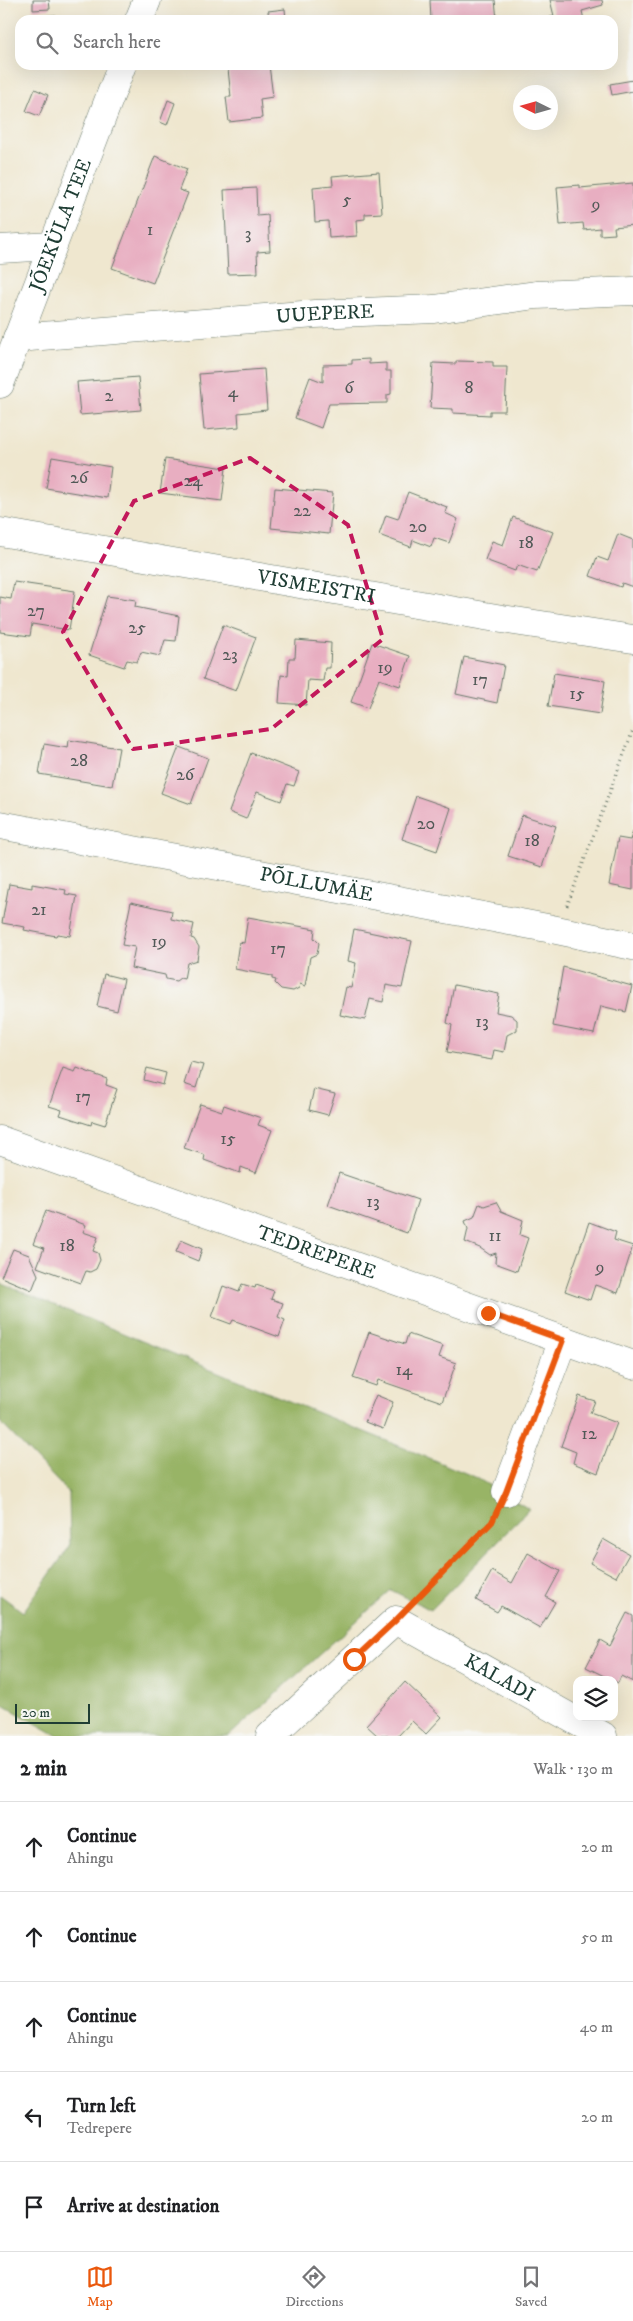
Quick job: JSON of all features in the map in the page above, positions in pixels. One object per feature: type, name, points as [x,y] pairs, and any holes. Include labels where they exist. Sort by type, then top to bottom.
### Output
[{"type":"street","points":[[141,15],[146,0]]},
{"type":"street","name":"JÕEKÜLA TEE","points":[[0,384],[120,70]]},
{"type":"street","points":[[0,249],[52,246]]},
{"type":"street","name":"UUEPERE","points":[[17,338],[316,314],[434,309],[536,295],[633,291]]},
{"type":"street","name":"VISMEISTRI","points":[[0,532],[492,617],[633,639]]},
{"type":"street","name":"PÕLLUMÄE","points":[[0,825],[558,930],[633,946]]},
{"type":"street","name":"TEDREPERE","points":[[0,1140],[633,1365]]},
{"type":"street","points":[[506,1492],[563,1340]]},
{"type":"street","points":[[270,1736],[396,1620]]},
{"type":"street","name":"KALADI","points":[[396,1620],[603,1736]]},
{"type":"path","points":[[558,930],[633,730]]},
{"type":"path","points":[[396,1620],[492,1522],[506,1492]]},
{"type":"highlighted area","points":[[250,458],[348,525],[383,639],[271,729],[133,749],[63,632],[134,501]]},
{"type":"green space","points":[[0,1283],[475,1477],[529,1509],[431,1610],[391,1590],[229,1736],[58,1736],[0,1703],[0,1595],[23,1612],[70,1546],[69,1493],[0,1422]]},
{"type":"building","points":[[33,0],[49,0],[50,9],[33,10]]},
{"type":"building","points":[[430,0],[495,0],[496,15],[431,15]]},
{"type":"building","points":[[550,0],[602,0],[603,5],[582,11],[583,15],[554,15]]},
{"type":"building","points":[[285,9],[286,15],[268,15],[268,11]]},
{"type":"building","points":[[228,70],[270,70],[273,97],[260,99],[262,118],[229,122],[226,97],[231,97]]},
{"type":"building","points":[[633,80],[633,91],[612,95],[610,84]]},
{"type":"building","points":[[35,89],[48,95],[39,116],[26,111]]},
{"type":"building","points":[[168,100],[175,103],[167,125],[160,122]]},
{"type":"building","points":[[155,156],[187,169],[179,190],[188,193],[153,283],[112,268]]},
{"type":"building","points":[[379,172],[382,213],[365,214],[365,219],[356,220],[357,236],[329,238],[328,221],[315,222],[313,187],[333,185],[332,176]]},
{"type":"building","points":[[633,183],[633,225],[614,227],[615,234],[600,235],[600,228],[584,230],[583,223],[560,225],[557,187],[580,185],[580,188]]},
{"type":"building","points":[[256,188],[257,216],[268,215],[270,251],[257,252],[258,273],[228,274],[224,190]]},
{"type":"building","points":[[369,359],[369,364],[386,363],[386,371],[391,371],[391,394],[387,395],[387,403],[329,404],[321,428],[295,418],[310,377],[323,382],[323,365],[352,364],[352,360]]},
{"type":"building","points":[[456,361],[493,362],[493,367],[507,367],[505,411],[490,411],[490,415],[453,413],[453,409],[430,408],[433,363],[456,364]]},
{"type":"building","points":[[264,369],[267,410],[238,413],[239,427],[204,430],[199,374]]},
{"type":"building","points":[[138,377],[141,410],[80,415],[77,382]]},
{"type":"building","points":[[52,457],[111,467],[107,498],[46,488]]},
{"type":"building","points":[[165,459],[226,468],[222,501],[160,493]]},
{"type":"building","points":[[275,488],[333,493],[329,534],[271,528]]},
{"type":"building","points":[[408,492],[447,507],[445,513],[458,519],[449,543],[434,538],[431,547],[413,540],[411,547],[379,535],[386,515],[398,519]]},
{"type":"building","points":[[513,517],[553,532],[537,572],[517,565],[515,571],[485,560],[492,541],[503,545]]},
{"type":"building","points":[[618,534],[633,540],[633,587],[622,583],[621,587],[590,576],[597,557],[608,561]]},
{"type":"building","points":[[14,582],[75,591],[69,630],[32,624],[30,636],[0,632],[0,597],[11,599]]},
{"type":"building","points":[[107,596],[136,600],[135,607],[179,616],[176,641],[165,640],[160,656],[141,652],[137,662],[127,660],[124,667],[89,655]]},
{"type":"building","points":[[223,625],[256,637],[236,691],[203,679]]},
{"type":"building","points":[[296,640],[331,643],[330,668],[325,668],[323,681],[308,680],[306,705],[279,703],[281,675],[288,676],[289,658],[295,658]]},
{"type":"building","points":[[372,643],[410,656],[400,686],[379,679],[368,708],[351,702]]},
{"type":"building","points":[[464,657],[504,665],[497,703],[456,694]]},
{"type":"building","points":[[554,673],[605,681],[600,714],[548,706]]},
{"type":"building","points":[[69,740],[119,748],[112,786],[39,774],[44,744],[68,748]]},
{"type":"building","points":[[179,747],[208,758],[191,804],[161,793]]},
{"type":"building","points":[[251,753],[299,772],[294,786],[287,784],[281,801],[257,792],[246,819],[229,812]]},
{"type":"building","points":[[416,796],[451,808],[437,851],[402,839]]},
{"type":"building","points":[[522,815],[556,826],[542,867],[508,856]]},
{"type":"building","points":[[633,831],[633,890],[609,885],[618,838],[630,840]]},
{"type":"building","points":[[9,884],[32,888],[32,884],[66,890],[65,894],[77,896],[70,936],[57,934],[56,936],[24,930],[25,927],[2,923]]},
{"type":"building","points":[[131,902],[172,911],[171,919],[194,924],[191,938],[194,939],[199,947],[197,960],[187,963],[184,979],[180,978],[176,981],[166,979],[165,975],[131,968],[135,947],[122,945]]},
{"type":"building","points":[[248,917],[315,929],[314,938],[319,943],[317,954],[310,957],[305,986],[300,984],[299,988],[293,991],[281,989],[275,983],[276,980],[272,979],[272,976],[235,969],[239,942],[244,943]]},
{"type":"building","points":[[354,929],[412,941],[402,988],[386,985],[383,1002],[370,999],[365,1020],[340,1015],[346,987],[351,988],[356,963],[348,961]]},
{"type":"building","points":[[563,967],[632,986],[626,1012],[601,1006],[594,1034],[553,1026]]},
{"type":"building","points":[[104,974],[124,979],[117,1011],[97,1006]]},
{"type":"building","points":[[454,985],[499,994],[496,1012],[511,1015],[517,1020],[517,1030],[507,1035],[504,1052],[494,1050],[492,1060],[447,1052],[452,1025],[447,1023]]},
{"type":"building","points":[[191,1062],[203,1065],[196,1088],[184,1084]]},
{"type":"building","points":[[63,1068],[75,1072],[77,1068],[107,1079],[106,1085],[117,1089],[105,1125],[92,1121],[91,1125],[60,1115],[62,1110],[49,1106]]},
{"type":"building","points":[[147,1068],[166,1073],[163,1085],[144,1080]]},
{"type":"building","points":[[314,1089],[335,1094],[328,1115],[309,1110]]},
{"type":"building","points":[[200,1104],[222,1111],[224,1105],[261,1118],[258,1125],[272,1130],[256,1173],[241,1167],[240,1173],[204,1160],[205,1155],[184,1148]]},
{"type":"building","points":[[339,1173],[418,1200],[407,1233],[328,1205]]},
{"type":"building","points":[[496,1202],[501,1211],[523,1220],[520,1235],[528,1238],[517,1271],[495,1263],[496,1253],[490,1255],[480,1248],[465,1242],[468,1229],[465,1221],[474,1217],[479,1204],[484,1206]]},
{"type":"building","points":[[46,1211],[86,1225],[83,1232],[98,1237],[93,1251],[98,1253],[100,1260],[96,1269],[90,1272],[86,1271],[81,1283],[37,1267],[44,1248],[33,1244]]},
{"type":"building","points":[[589,1222],[616,1232],[614,1240],[633,1246],[618,1293],[595,1285],[590,1300],[565,1291]]},
{"type":"building","points":[[181,1240],[202,1249],[198,1261],[176,1252]]},
{"type":"building","points":[[13,1249],[29,1255],[38,1275],[32,1290],[1,1277]]},
{"type":"building","points":[[242,1284],[255,1288],[256,1285],[274,1291],[271,1299],[283,1303],[278,1317],[285,1320],[279,1337],[233,1320],[231,1324],[212,1317],[223,1286],[239,1292]]},
{"type":"building","points":[[369,1332],[405,1344],[408,1334],[443,1346],[439,1357],[456,1363],[442,1402],[378,1380],[376,1386],[353,1378]]},
{"type":"building","points":[[376,1395],[393,1402],[383,1429],[365,1422]]},
{"type":"building","points":[[579,1396],[595,1401],[590,1413],[617,1423],[598,1473],[573,1463],[576,1452],[561,1446]]},
{"type":"building","points":[[603,1539],[629,1554],[616,1577],[590,1563]]},
{"type":"building","points":[[528,1553],[560,1571],[546,1597],[555,1602],[540,1628],[501,1606],[497,1612],[476,1600],[492,1571],[512,1583]]},
{"type":"building","points":[[627,1613],[633,1616],[633,1682],[621,1676],[618,1683],[618,1676],[604,1676],[586,1667],[600,1640],[610,1646]]},
{"type":"building","points":[[405,1682],[442,1717],[426,1734],[412,1721],[398,1736],[378,1736],[366,1725]]},
{"type":"route","points":[[354,1659],[396,1620],[492,1522],[506,1492],[563,1340],[488,1313]]}]
